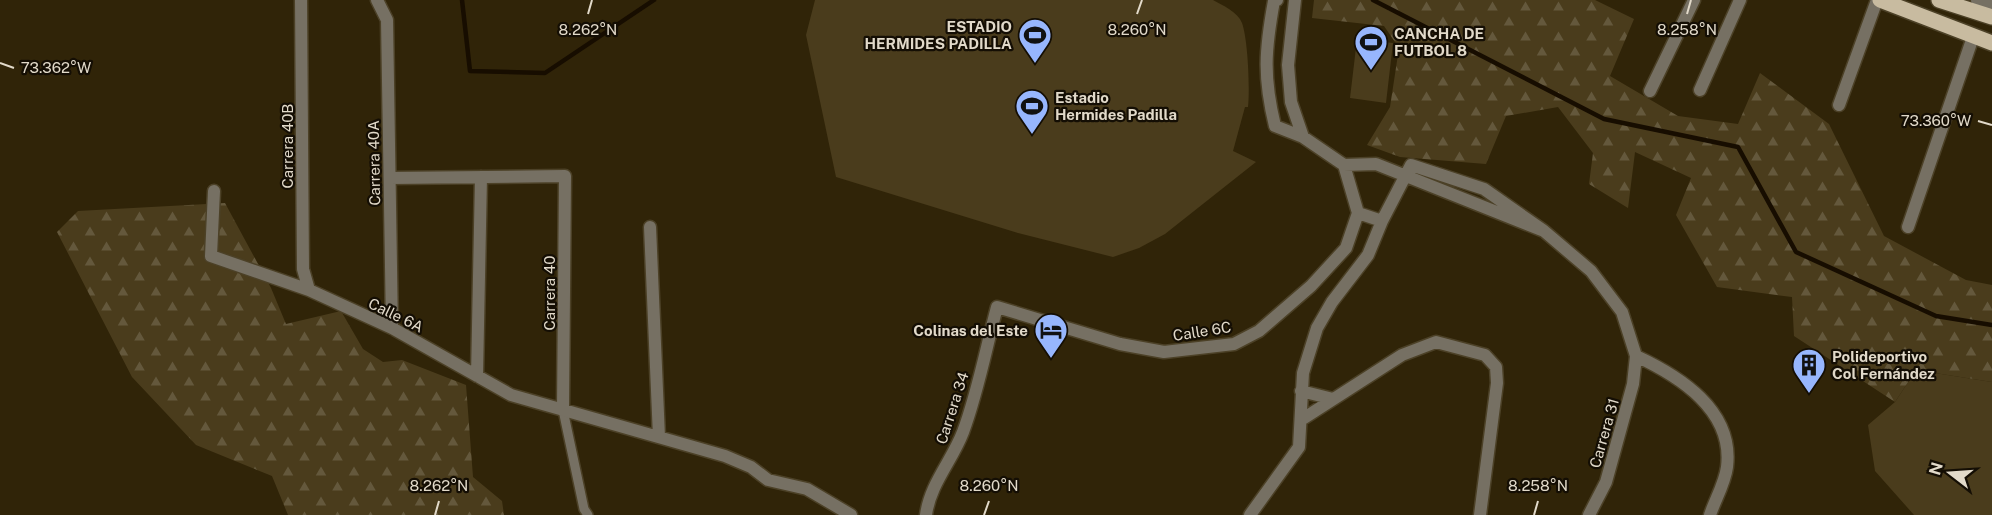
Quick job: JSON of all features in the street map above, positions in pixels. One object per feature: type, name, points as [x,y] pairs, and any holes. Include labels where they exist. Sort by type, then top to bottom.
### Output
[{"type":"main road","points":[[1878,0],[1992,43]]},
{"type":"main road","points":[[1939,0],[1992,17]]},
{"type":"street","name":"Carrera 40B","points":[[302,0],[303,269],[309,290]]},
{"type":"street","name":"Carrera 40A","points":[[377,0],[387,20],[392,328]]},
{"type":"street","points":[[1277,0],[1267,39],[1266,88],[1275,126],[1303,136],[1344,165],[1376,164],[1404,176]]},
{"type":"street","points":[[1295,0],[1288,65],[1291,102],[1303,136]]},
{"type":"street","points":[[1650,91],[1694,0]]},
{"type":"street","points":[[1700,90],[1740,0]]},
{"type":"street","points":[[1839,105],[1878,0]]},
{"type":"street","points":[[1977,0],[1992,4]]},
{"type":"street","points":[[1908,227],[1973,37]]},
{"type":"street","points":[[1344,165],[1358,213],[1382,221]]},
{"type":"street","points":[[1250,515],[1299,447],[1303,373],[1317,328],[1332,302],[1368,255],[1382,221],[1411,165],[1484,189],[1544,231],[1591,271],[1622,312],[1636,356],[1670,372],[1698,394],[1722,432],[1727,467],[1710,515]]},
{"type":"street","name":"Carrera 40","points":[[481,177],[565,176],[563,410]]},
{"type":"street","points":[[390,178],[481,177],[477,376]]},
{"type":"street","name":"Calle 6A","points":[[214,191],[211,256],[309,290],[392,328],[511,395],[725,456],[751,467],[768,480],[807,489],[851,515]]},
{"type":"street","name":"Calle 6C","points":[[997,307],[1120,344],[1164,352],[1234,344],[1259,331],[1311,286],[1346,248],[1358,213]]},
{"type":"street","points":[[650,227],[659,437]]},
{"type":"street","name":"Carrera 34","points":[[926,515],[928,496],[963,431],[997,307]]},
{"type":"street","points":[[1301,420],[1402,355],[1436,342],[1485,355],[1496,367],[1497,382],[1480,515]]},
{"type":"street","name":"Carrera 31","points":[[1589,515],[1606,482],[1622,430],[1633,384],[1636,356]]},
{"type":"street","points":[[1301,391],[1333,399]]},
{"type":"lane","points":[[563,410],[572,461],[584,509],[588,515]]},
{"type":"green space","name":"Estadio Hermides Padilla","points":[[815,0],[1213,0],[1237,15],[1242,23],[1248,64],[1248,107],[1245,107],[1233,151],[1256,162],[1165,234],[1139,248],[1113,257],[1018,233],[836,177],[806,35]]},
{"type":"green space","points":[[1314,0],[1595,0],[1634,19],[1610,76],[1678,116],[1738,124],[1760,73],[1829,124],[1884,236],[1966,280],[1992,285],[1992,382],[1916,370],[1895,402],[1794,336],[1792,297],[1717,287],[1676,215],[1691,178],[1635,152],[1628,208],[1589,184],[1593,153],[1558,107],[1506,116],[1486,164],[1400,157],[1367,145],[1390,107],[1399,48],[1384,26],[1312,18]]},
{"type":"green space","name":"CANCHA DE FUTBOL 8","points":[[1357,39],[1393,43],[1386,103],[1350,98]]},
{"type":"green space","points":[[225,203],[271,288],[286,324],[341,311],[363,349],[383,362],[402,360],[466,385],[473,477],[502,501],[504,515],[288,515],[272,476],[196,445],[132,377],[57,232],[78,211]]},
{"type":"green space","points":[[1916,370],[1992,382],[1992,515],[1914,515],[1875,471],[1868,425],[1895,402]]},
{"type":"waterway","points":[[462,0],[470,71],[545,73],[654,0]]},
{"type":"waterway","points":[[1373,0],[1604,119],[1738,147],[1796,252],[1936,316],[1992,325]]},
{"type":"place","name":"ESTADIO HERMIDES PADILLA","points":[[1035,64]]},
{"type":"place","name":"CANCHA DE FUTBOL 8","points":[[1371,71]]},
{"type":"place","name":"Estadio Hermides Padilla","points":[[1032,135]]},
{"type":"place","name":"Colinas del Este","points":[[1051,359]]},
{"type":"place","name":"Polideportivo Col Fernández","points":[[1809,394]]}]
